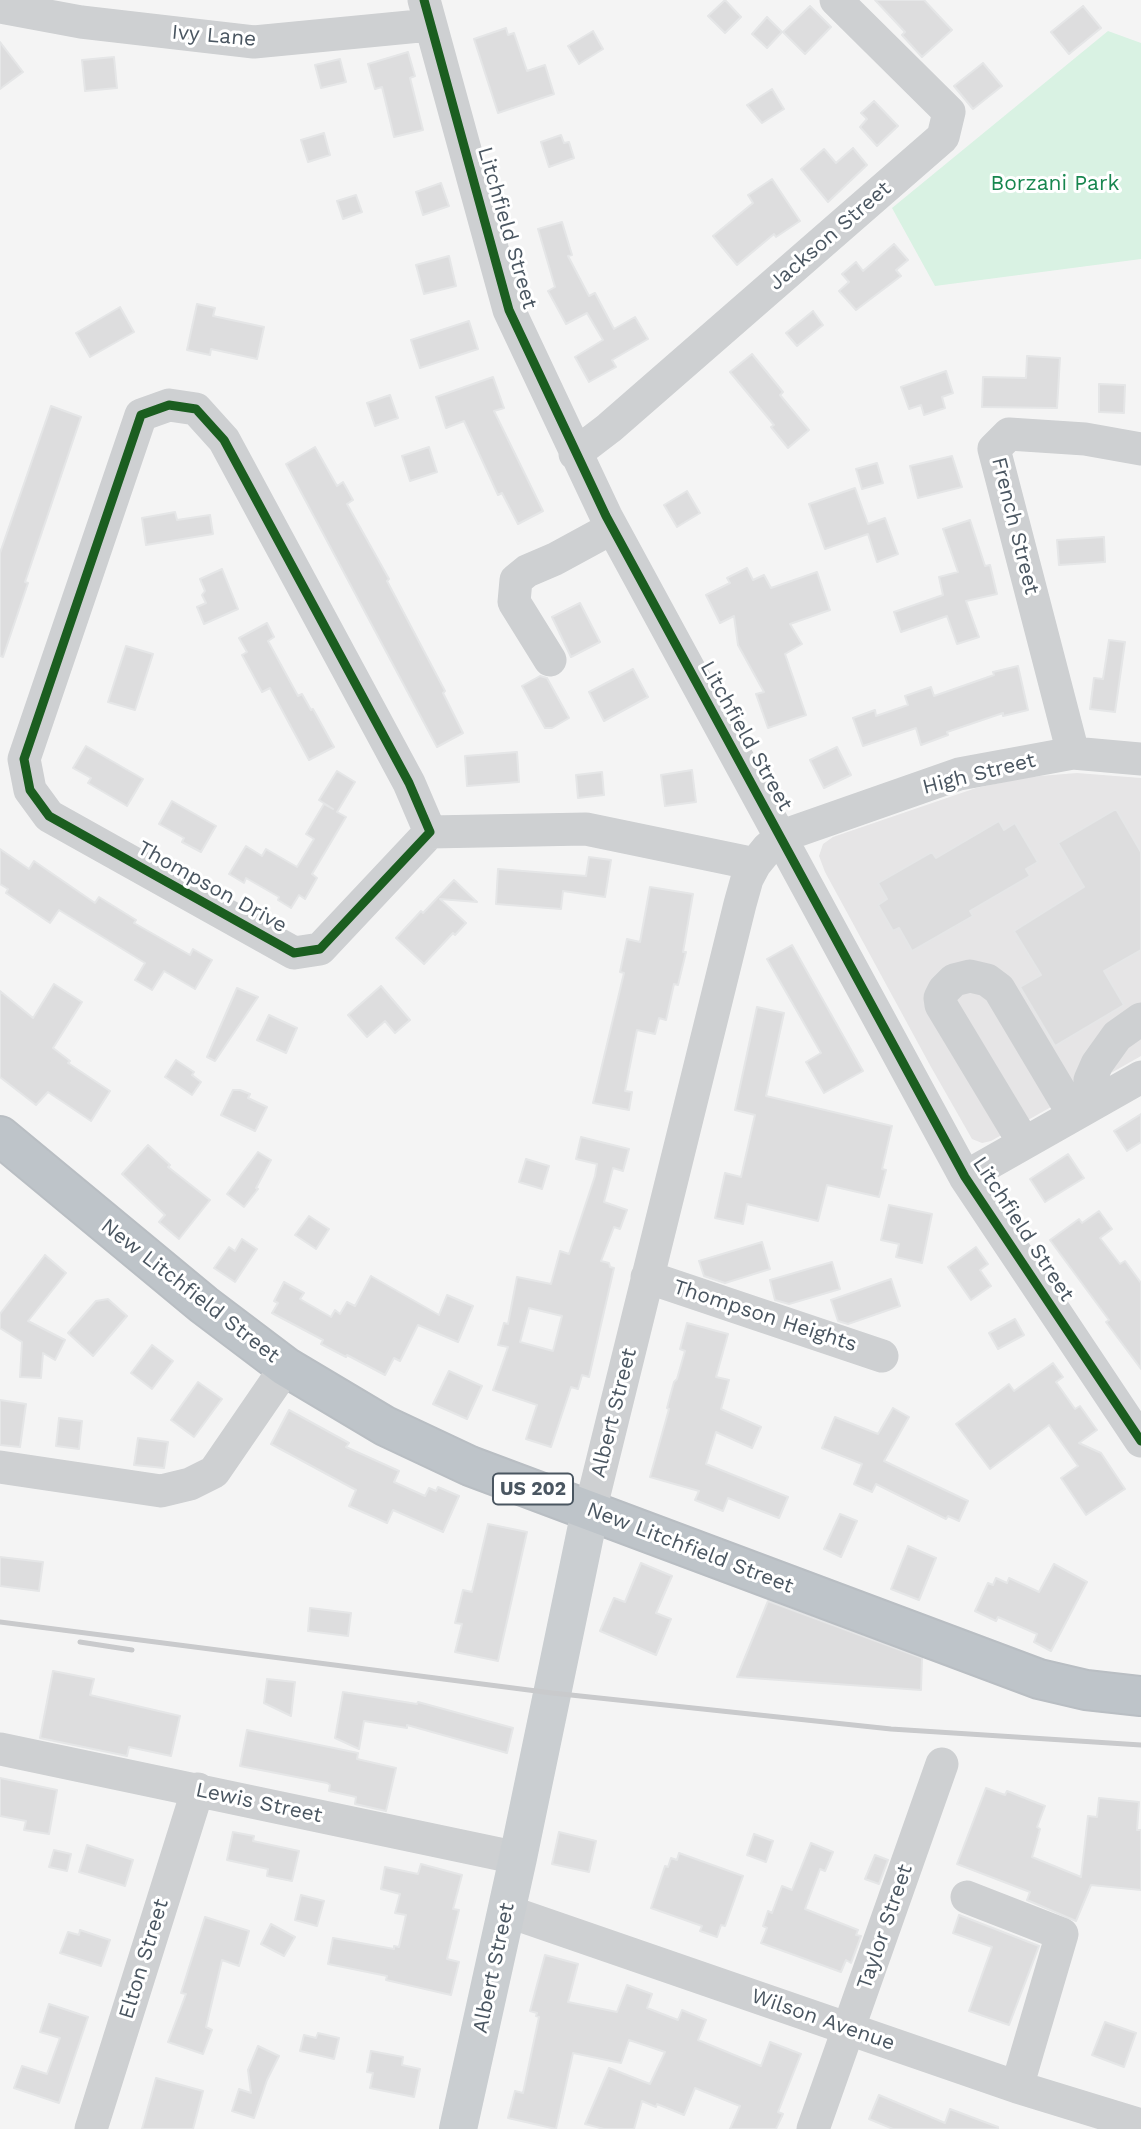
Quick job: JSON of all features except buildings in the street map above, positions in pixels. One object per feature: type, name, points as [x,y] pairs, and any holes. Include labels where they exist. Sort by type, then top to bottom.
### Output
[{"type":"highway","name":"New Litchfield Street","points":[[0,1136],[204,1306],[286,1367],[397,1432],[470,1466],[1039,1679],[1086,1690],[1141,1696]]},
{"type":"main road","name":"Albert Street","points":[[458,2129],[507,1911],[590,1511]]},
{"type":"street","name":"Jackson Street","points":[[575,454],[609,428],[943,137],[949,113],[836,0]]},
{"type":"street","name":"Ivy Lane","points":[[0,7],[81,22],[254,42],[427,13]]},
{"type":"street","name":"Litchfield Street","points":[[427,13],[509,310],[575,454],[612,528],[782,836],[965,1177],[1132,1405],[1141,1441]]},
{"type":"street","name":"Thompson Drive","points":[[169,405],[196,409],[224,440],[410,783],[430,832],[320,949],[294,953],[49,816],[30,790],[23,759],[141,415],[169,405]]},
{"type":"street","name":"French Street","points":[[1073,752],[994,449],[1009,434],[1085,439],[1141,449]]},
{"type":"street","points":[[550,660],[514,601],[516,580],[527,571],[612,528]]},
{"type":"street","name":"High Street","points":[[782,836],[959,774],[1073,752],[1141,759]]},
{"type":"street","points":[[430,832],[586,829],[755,864]]},
{"type":"street","name":"Albert Street","points":[[590,1511],[747,879],[768,848],[782,836]]},
{"type":"street","points":[[1024,1143],[941,1005],[940,998],[944,990],[954,981],[970,976],[987,980],[999,989],[1086,1107]]},
{"type":"street","points":[[1086,1107],[1090,1080],[1097,1065],[1117,1037],[1141,1019]]},
{"type":"street","points":[[965,1177],[1141,1077]]},
{"type":"street","name":"Thompson Heights","points":[[647,1277],[882,1356]]},
{"type":"street","points":[[0,1467],[160,1491],[190,1484],[214,1472],[286,1367]]},
{"type":"street","name":"Lewis Street","points":[[0,1749],[518,1858]]},
{"type":"street","name":"Taylor Street","points":[[813,2129],[942,1764]]},
{"type":"street","name":"Elton Street","points":[[91,2129],[198,1790]]},
{"type":"street","points":[[967,1898],[1062,1934],[1017,2087]]},
{"type":"street","name":"Wilson Avenue","points":[[507,1911],[1017,2087],[1141,2125]]},
{"type":"shaded area","points":[[1077,773],[1141,778],[1141,1056],[991,1141],[982,1143],[972,1139],[931,1067],[825,872],[819,856],[823,844],[833,837],[976,788],[1028,777]]},
{"type":"green space","name":"Borzani Park","points":[[1108,31],[1141,43],[1141,259],[935,286],[892,208]]},
{"type":"railway","points":[[0,1622],[552,1693],[891,1729],[1141,1745]]},
{"type":"railway","points":[[80,1642],[132,1650]]},
{"type":"cycle path","points":[[424,0],[509,310],[606,516],[965,1177],[1141,1441]]},
{"type":"cycle path","points":[[169,405],[196,409],[224,440],[409,783],[430,832],[320,949],[294,953],[49,816],[30,790],[24,759],[141,415],[169,405]]}]
